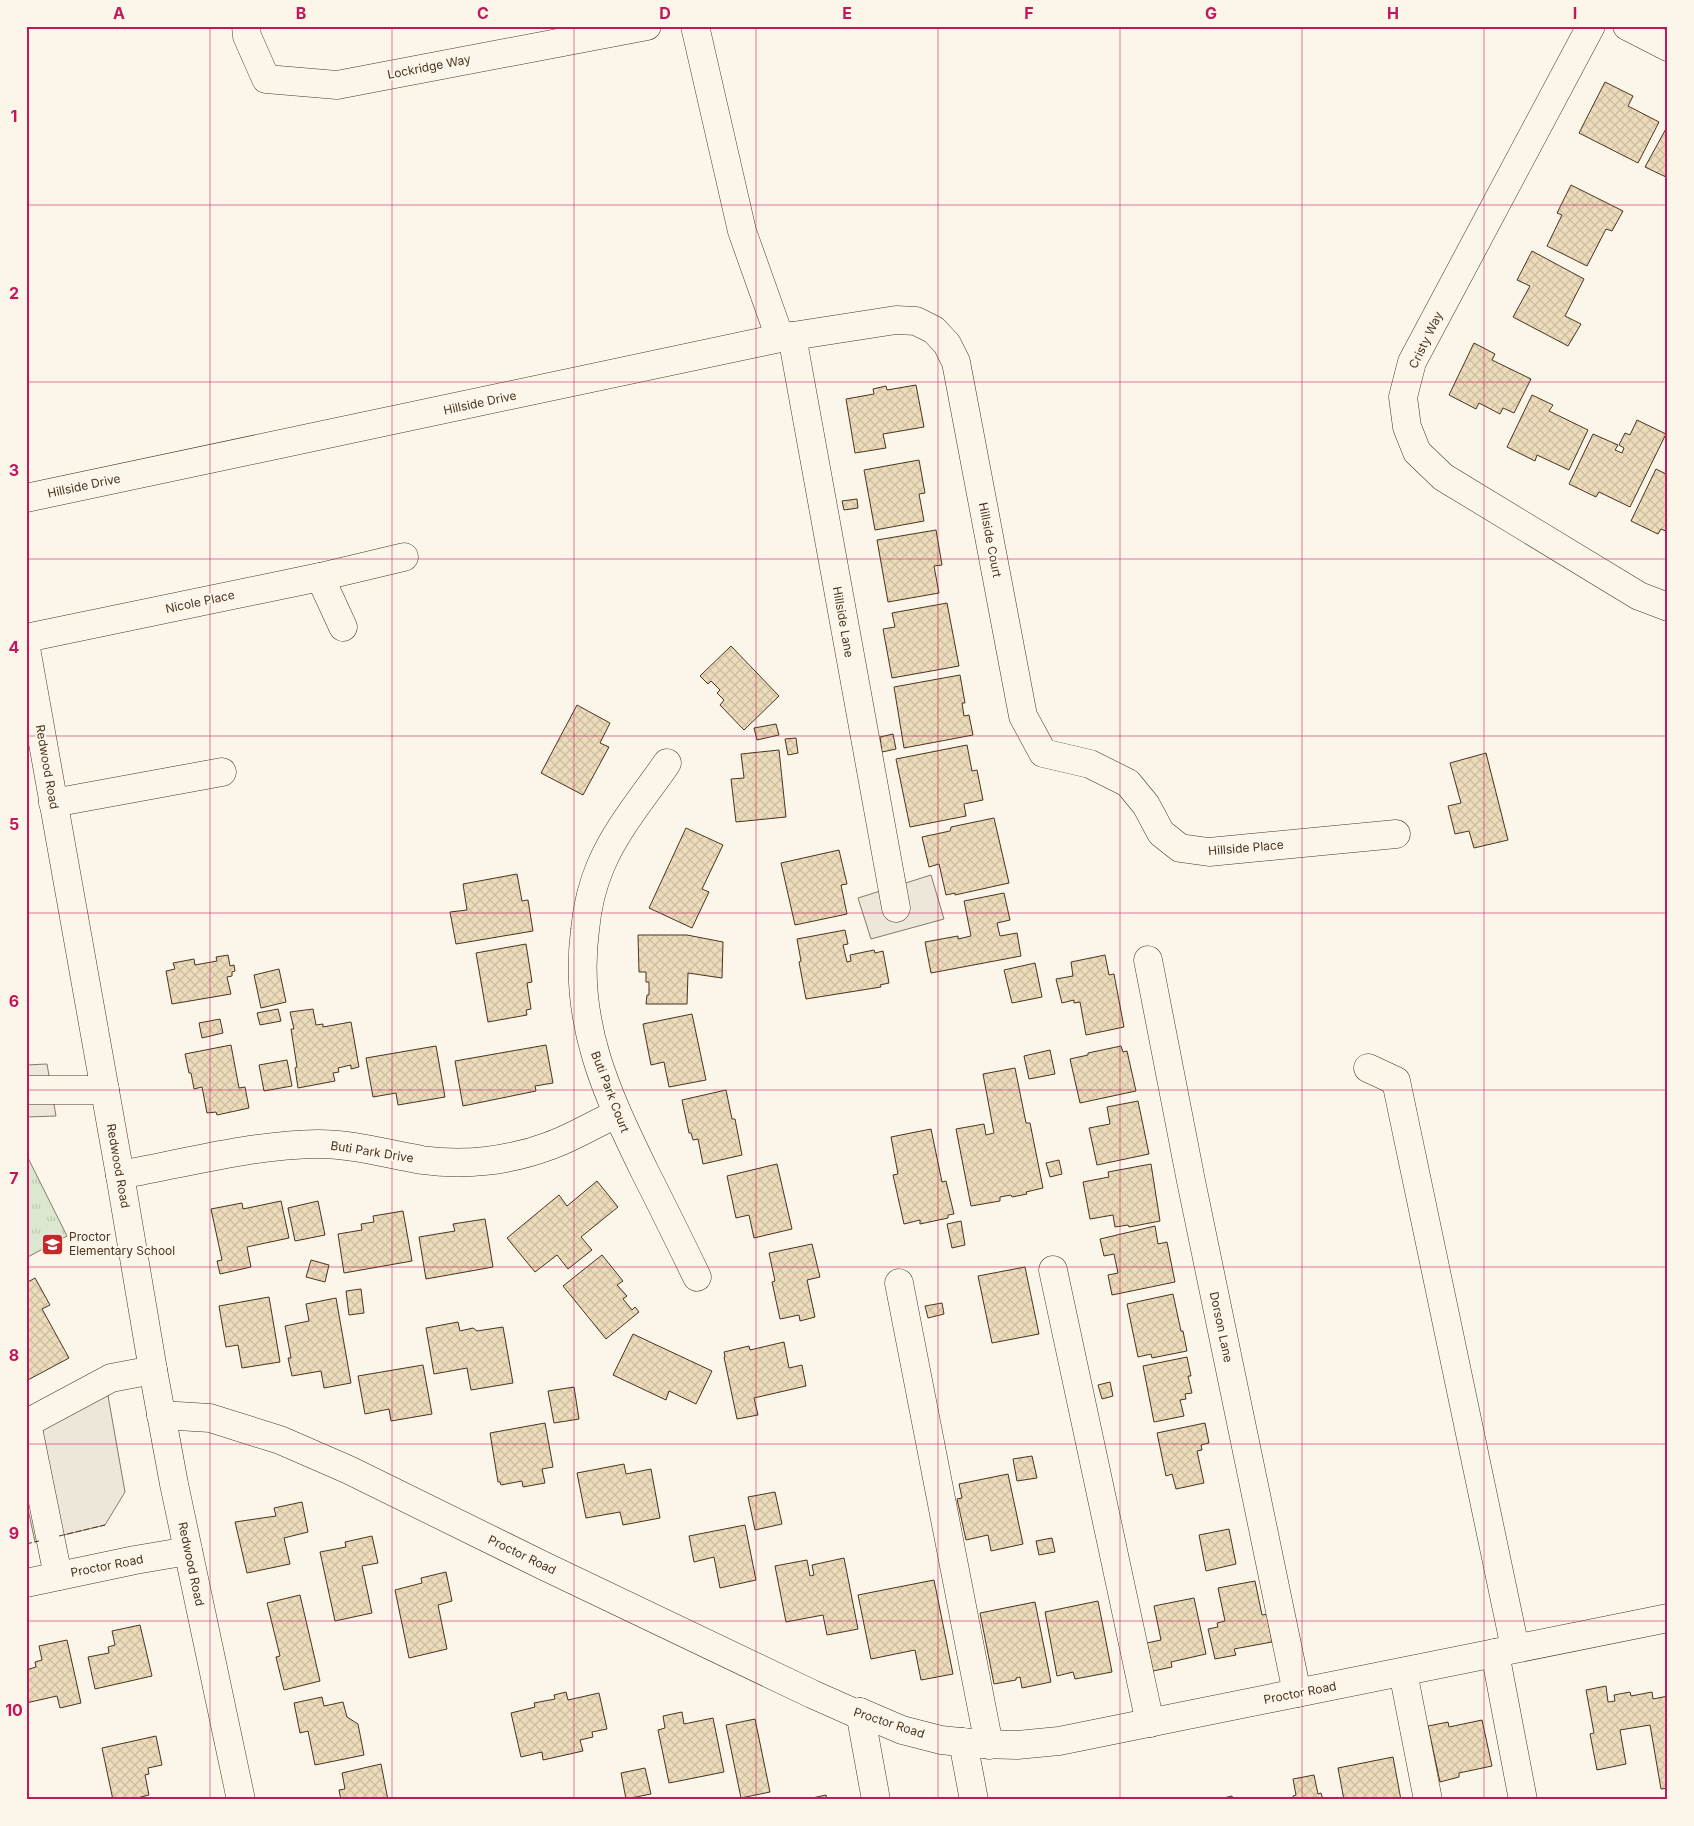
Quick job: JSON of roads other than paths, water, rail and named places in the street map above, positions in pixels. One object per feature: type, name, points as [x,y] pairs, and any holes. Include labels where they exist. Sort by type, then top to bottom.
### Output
[{"type":"street","name":"Lockridge Way","points":[[246,26],[247,36],[266,78],[337,84],[647,26]]},
{"type":"street","points":[[695,26],[742,231],[786,337]]},
{"type":"street","name":"Cristy Way","points":[[1590,26],[1412,362],[1403,397],[1406,427],[1417,452],[1443,477],[1639,596],[1668,607]]},
{"type":"street","points":[[1627,26],[1668,47]]},
{"type":"street","name":"Hillside Drive","points":[[26,498],[786,337],[896,320],[916,321],[934,330]]},
{"type":"street","name":"Hillside Court","points":[[934,330],[947,344],[956,362],[1023,716],[1044,753]]},
{"type":"street","name":"Hillside Lane","points":[[786,337],[896,908]]},
{"type":"street","name":"Nicole Place","points":[[26,638],[320,577],[404,557]]},
{"type":"street","points":[[320,577],[343,628]]},
{"type":"street","name":"Redwood Road","points":[[26,648],[35,752],[53,803],[161,1415],[240,1800]]},
{"type":"street","name":"Hillside Place","points":[[1044,753],[1090,764],[1128,782],[1146,805],[1161,833],[1180,848],[1209,852],[1396,834]]},
{"type":"street","name":"Buti Park Court","points":[[667,764],[624,825],[602,863],[594,883],[586,922],[581,978],[586,1018],[598,1064],[616,1114],[697,1277]]},
{"type":"street","points":[[53,803],[222,772]]},
{"type":"street","name":"Dorson Lane","points":[[1148,960],[1191,1181],[1297,1693]]},
{"type":"street","points":[[1368,1068],[1396,1081],[1505,1651],[1523,1800]]},
{"type":"street","points":[[26,1090],[105,1090]]},
{"type":"street","name":"Buti Park Drive","points":[[120,1175],[268,1147],[294,1145],[343,1146],[423,1160],[476,1162],[525,1154],[550,1146],[616,1114]]},
{"type":"street","points":[[1053,1270],[1150,1723]]},
{"type":"street","points":[[899,1283],[976,1743],[974,1800]]},
{"type":"street","points":[[58,1576],[27,1422],[111,1378],[153,1370]]},
{"type":"street","name":"Proctor Road","points":[[161,1415],[210,1418],[280,1440],[349,1470],[812,1694],[857,1714],[860,1712],[902,1730],[941,1740],[1017,1745],[1059,1741],[1668,1618]]},
{"type":"street","name":"Proctor Road","points":[[26,1583],[188,1551]]},
{"type":"street","points":[[1403,1672],[1428,1800]]},
{"type":"street","points":[[860,1712],[876,1800]]},
{"type":"place","name":"Proctor Elementary School","points":[[53,1244]]}]
